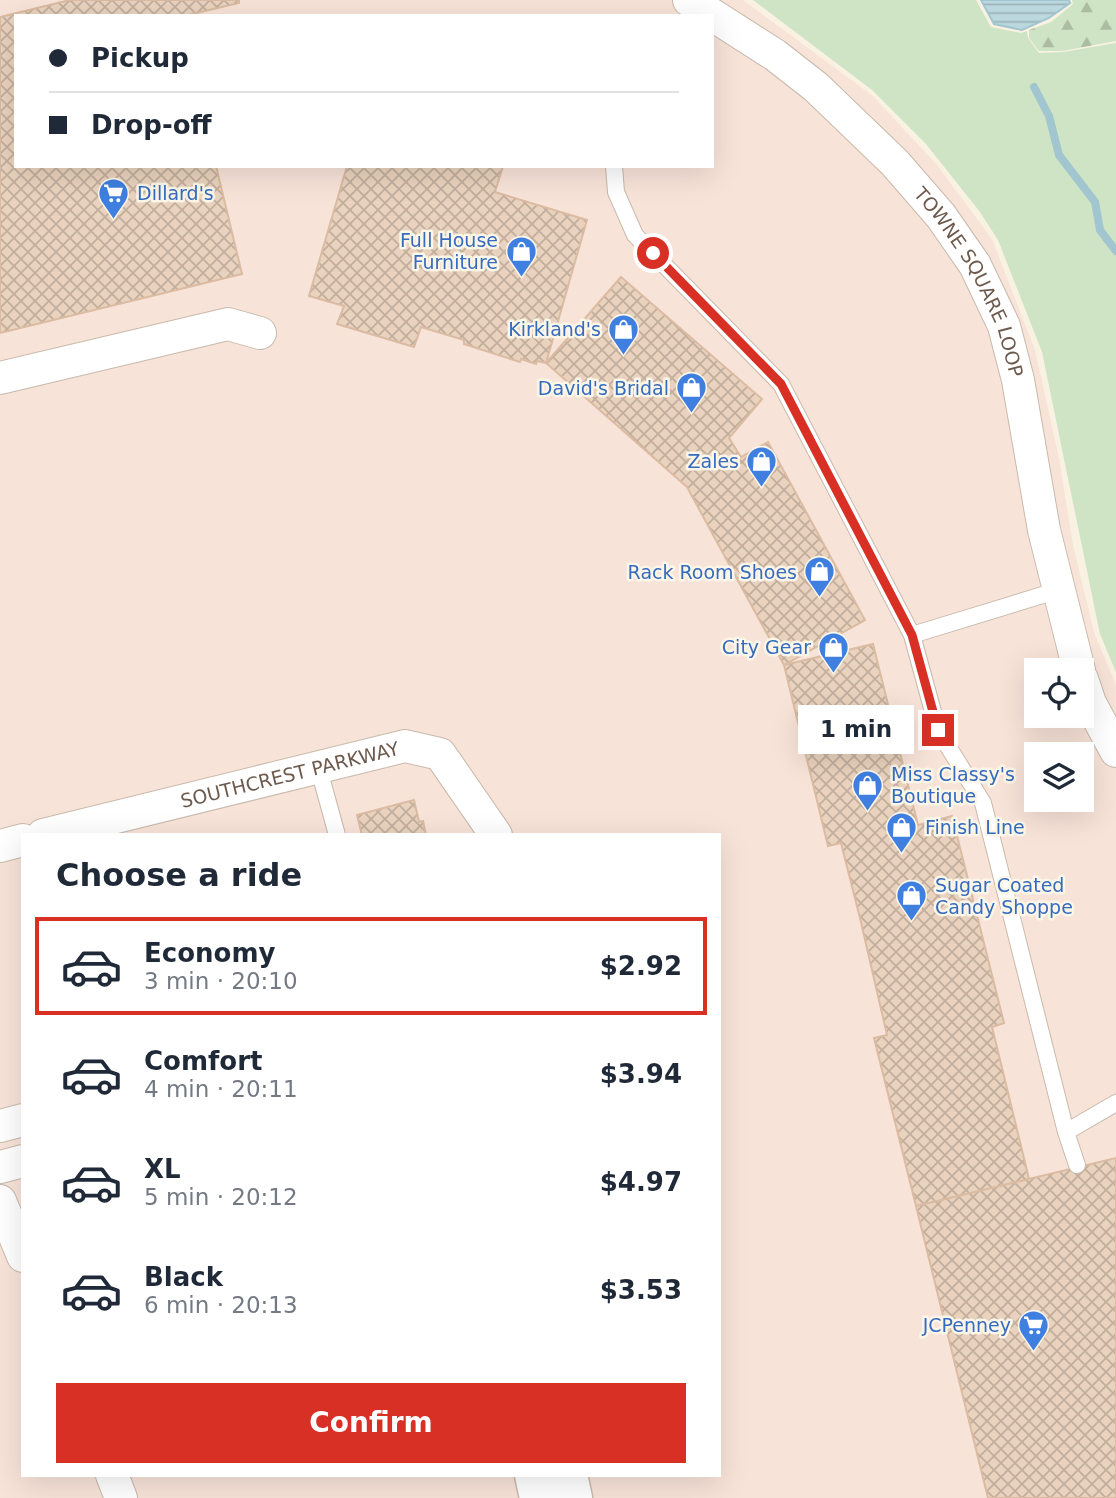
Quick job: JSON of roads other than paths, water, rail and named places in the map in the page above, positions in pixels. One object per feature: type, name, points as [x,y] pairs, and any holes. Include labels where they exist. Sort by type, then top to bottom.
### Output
[{"type":"street","name":"TOWNE SQUARE LOOP","points":[[714,21],[775,55],[816,87],[895,163],[941,216],[975,265],[1004,326],[1018,380],[1044,530],[1076,658]]},
{"type":"street","points":[[0,378],[228,324],[260,333]]},
{"type":"street","points":[[1094,710],[1116,751]]},
{"type":"street","name":"SOUTHCREST PARKWAY","points":[[51,833],[405,746],[440,754],[495,833]]},
{"type":"street","points":[[0,846],[21,841]]},
{"type":"street","points":[[0,1126],[21,1121]]},
{"type":"street","points":[[0,1167],[21,1162]]},
{"type":"street","points":[[0,1201],[21,1251]]},
{"type":"street","points":[[114,1477],[121,1498]]},
{"type":"street","points":[[534,1477],[539,1498]]},
{"type":"street","points":[[568,1477],[573,1498]]},
{"type":"lane","points":[[614,168],[616,192],[635,235],[781,384],[912,635],[938,730],[983,803],[1066,1132],[1077,1165]]},
{"type":"lane","points":[[912,635],[1059,590]]},
{"type":"lane","points":[[318,766],[336,833]]},
{"type":"lane","points":[[1066,1132],[1116,1103]]},
{"type":"water","points":[[981,0],[1069,0],[1070,3],[1049,18],[1022,30],[994,24]]},
{"type":"waterway","points":[[1034,87],[1049,116],[1059,155],[1095,202],[1100,230],[1116,251]]},
{"type":"place","name":"Dillard's","points":[[114,220]]},
{"type":"place","name":"Full House Furniture","points":[[521,278]]},
{"type":"place","name":"Kirkland's","points":[[624,356]]},
{"type":"place","name":"David's Bridal","points":[[692,415]]},
{"type":"place","name":"Zales","points":[[762,488]]},
{"type":"place","name":"Rack Room Shoes","points":[[820,599]]},
{"type":"place","name":"City Gear","points":[[834,674]]},
{"type":"place","name":"Miss Classy's Boutique","points":[[868,812]]},
{"type":"place","name":"Finish Line","points":[[902,854]]},
{"type":"place","name":"Sugar Coated Candy Shoppe","points":[[912,923]]},
{"type":"place","name":"JCPenney","points":[[1034,1352]]}]
